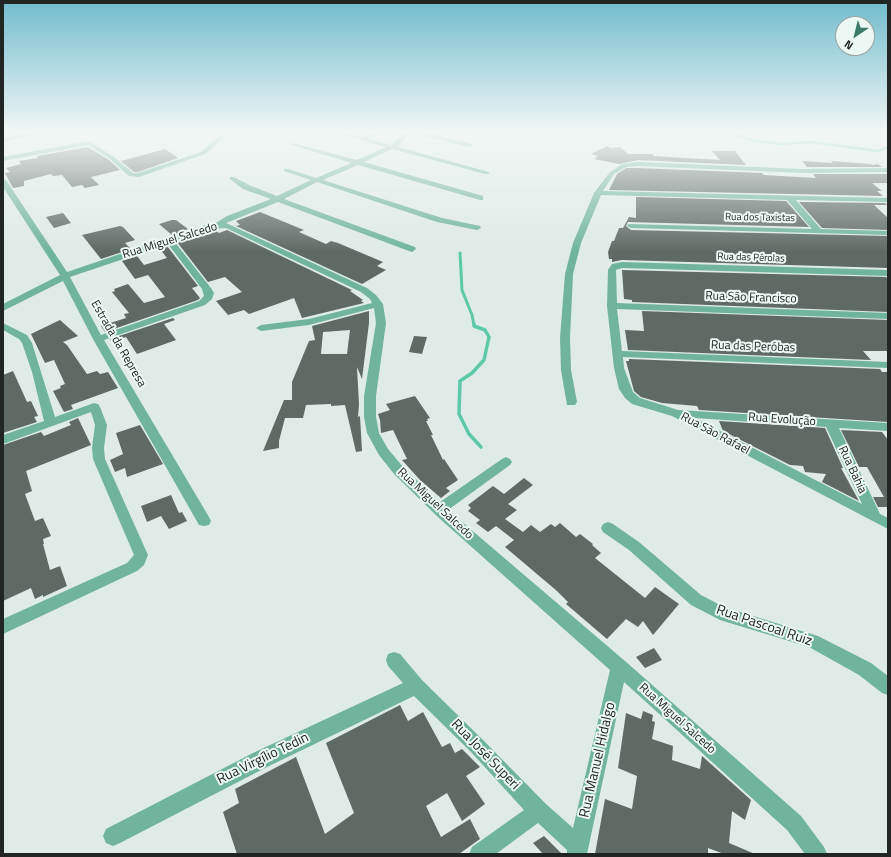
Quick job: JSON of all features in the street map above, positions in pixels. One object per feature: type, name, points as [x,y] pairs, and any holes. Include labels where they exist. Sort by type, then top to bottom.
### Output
[{"type":"street","points":[[128,172],[131,175],[139,175],[148,172]]},
{"type":"street","points":[[292,172],[440,220],[477,228]]},
{"type":"street","points":[[216,225],[278,199],[335,172]]},
{"type":"street","points":[[391,172],[480,198]]},
{"type":"street","points":[[480,172],[487,174]]},
{"type":"street","points":[[571,402],[566,370],[565,307],[569,274],[577,242],[584,223],[598,193],[614,172]]},
{"type":"street","points":[[232,178],[246,187],[412,249]]},
{"type":"street","name":"Estrada da Represa","points":[[3,182],[65,276],[98,339],[204,522]]},
{"type":"street","points":[[598,193],[888,200]]},
{"type":"street","points":[[789,197],[819,231]]},
{"type":"street","name":"Rua Miguel Salcedo","points":[[3,308],[65,276],[216,225],[228,226],[364,290],[373,297],[378,304],[381,323],[370,396],[370,417],[373,433],[383,452],[399,471],[439,509],[794,823],[817,854]]},
{"type":"street","name":"Rua dos Taxistas","points":[[631,226],[888,233]]},
{"type":"street","points":[[98,339],[202,303],[209,297],[209,293],[206,288],[169,240]]},
{"type":"street","name":"Rua das Pérolas","points":[[613,267],[622,265],[888,273]]},
{"type":"street","name":"Rua São Rafael","points":[[613,267],[612,306],[622,383],[629,395],[641,403],[676,413],[874,515],[888,524]]},
{"type":"street","points":[[261,328],[308,322],[378,304]]},
{"type":"street","name":"Rua São Francisco","points":[[612,306],[888,316]]},
{"type":"street","points":[[3,326],[23,338],[27,343],[37,372],[51,423]]},
{"type":"street","name":"Rua das Peróbas","points":[[618,354],[888,365]]},
{"type":"street","points":[[3,440],[94,407],[101,425],[98,448],[99,459],[141,555],[136,564],[3,627]]},
{"type":"street","name":"Rua Evolução","points":[[676,413],[888,427]]},
{"type":"street","name":"Rua Bahia","points":[[831,424],[874,515]]},
{"type":"street","points":[[439,509],[506,462]]},
{"type":"street","name":"Rua Pascoal Ruiz","points":[[608,528],[634,546],[676,583],[702,603],[720,613],[812,641],[865,669],[888,687]]},
{"type":"street","name":"Rua José Superi","points":[[394,660],[416,686],[477,746],[578,850]]},
{"type":"street","name":"Rua Manuel Hidalgo","points":[[578,850],[619,667]]},
{"type":"street","name":"Rua Virgílio Tedin","points":[[113,836],[260,760],[416,686]]},
{"type":"street","points":[[479,854],[539,811]]},
{"type":"building","points":[[112,172],[91,177],[99,185],[85,188],[82,185],[72,187],[62,175],[53,176],[51,174],[24,181],[24,186],[13,188],[5,173]]},
{"type":"building","points":[[620,172],[737,172],[816,178],[813,174],[888,174],[888,183],[872,183],[882,191],[877,191],[883,196],[609,190],[617,174]]},
{"type":"building","points":[[636,197],[786,201],[809,227],[628,222],[626,226],[631,230],[888,236],[888,268],[622,260],[612,262],[612,259],[609,259],[608,252],[619,228],[623,228],[629,217],[636,218]]},
{"type":"building","points":[[799,202],[885,203],[887,205],[874,205],[888,218],[888,230],[822,228]]},
{"type":"building","points":[[260,212],[304,230],[299,232],[326,244],[331,241],[338,243],[383,262],[377,266],[386,270],[362,284],[236,226],[240,225],[236,221]]},
{"type":"building","points":[[63,213],[71,223],[54,228],[46,217]]},
{"type":"building","points":[[176,220],[188,229],[172,235],[159,224]]},
{"type":"building","points":[[120,226],[123,227],[135,240],[125,243],[131,249],[101,259],[82,235]]},
{"type":"building","points":[[211,230],[215,230],[219,233],[227,230],[352,290],[350,291],[363,300],[361,301],[364,303],[302,318],[294,298],[249,314],[244,310],[228,315],[216,301],[242,292],[225,277],[208,282],[177,242]]},
{"type":"building","points":[[167,246],[198,286],[192,288],[200,298],[198,300],[105,332],[101,326],[126,318],[124,314],[129,313],[112,292],[115,291],[114,289],[128,284],[144,303],[165,297],[148,275],[135,279],[122,261],[137,256],[144,265],[167,258],[159,248]]},
{"type":"building","points":[[622,270],[886,277],[888,279],[888,312],[632,302],[632,300],[624,299]]},
{"type":"building","points":[[369,311],[369,323],[362,379],[357,367],[359,404],[358,417],[360,416],[362,451],[356,452],[345,405],[331,406],[331,404],[306,405],[303,418],[285,418],[279,441],[279,448],[263,451],[284,400],[292,400],[292,382],[309,341],[315,340],[312,326]],"holes":[[[350,330],[347,354],[321,354],[323,332]]]},
{"type":"building","points":[[642,311],[888,320],[888,351],[863,351],[871,360],[628,350],[625,330],[644,331]]},
{"type":"building","points":[[173,318],[175,320],[164,324],[176,340],[137,354],[126,337],[112,342],[110,339]]},
{"type":"building","points":[[60,320],[78,336],[63,342],[67,345],[87,374],[97,371],[100,374],[108,372],[118,388],[71,405],[73,409],[64,412],[53,391],[61,388],[60,386],[65,384],[54,360],[45,363],[31,334]]},
{"type":"building","points":[[414,336],[427,337],[422,354],[409,352]]},
{"type":"building","points":[[629,359],[880,369],[882,372],[888,372],[888,422],[699,410],[697,406],[662,403],[641,397],[634,391],[626,361],[629,361]]},
{"type":"building","points":[[13,371],[27,402],[31,401],[38,416],[34,417],[37,422],[3,433],[3,375]]},
{"type":"building","points":[[415,396],[430,418],[426,421],[443,460],[444,459],[458,480],[446,488],[450,491],[441,498],[420,480],[402,460],[407,459],[393,430],[381,433],[378,414],[390,410],[386,404]]},
{"type":"building","points":[[78,418],[91,445],[26,471],[32,491],[25,494],[35,521],[43,518],[51,536],[43,539],[50,570],[60,566],[67,586],[35,599],[31,588],[3,601],[3,445],[41,432],[44,436],[71,425],[69,422]]},
{"type":"building","points":[[719,421],[825,428],[843,468],[841,468],[859,501],[822,482],[826,474],[805,472],[803,466],[790,465],[723,431]]},
{"type":"building","points":[[140,425],[163,464],[127,477],[125,468],[115,472],[110,460],[123,454],[116,433]]},
{"type":"building","points":[[841,430],[882,432],[888,440],[888,507],[878,507],[873,497],[884,497],[867,467],[859,467]]},
{"type":"building","points":[[524,478],[533,485],[508,504],[517,510],[505,519],[523,532],[531,525],[540,532],[551,524],[555,527],[560,523],[576,537],[580,534],[593,544],[592,545],[601,553],[595,558],[645,598],[655,587],[679,604],[653,635],[643,621],[638,627],[626,619],[607,639],[566,604],[568,602],[557,591],[505,547],[514,540],[496,526],[488,532],[476,523],[480,520],[468,511],[471,508],[468,505],[493,486],[504,494]]},
{"type":"building","points":[[171,495],[179,513],[182,512],[187,521],[169,529],[161,516],[147,522],[141,506]]},
{"type":"building","points":[[654,648],[662,660],[645,668],[636,657]]},
{"type":"building","points":[[400,705],[408,721],[423,712],[442,747],[450,743],[455,753],[462,749],[480,767],[466,776],[485,804],[462,821],[447,793],[426,806],[441,837],[470,819],[480,839],[459,854],[237,854],[223,812],[239,803],[235,789],[296,757],[325,834],[354,813],[326,743]]},
{"type":"building","points":[[643,711],[653,715],[652,721],[655,722],[652,739],[673,746],[672,760],[700,769],[702,756],[751,800],[745,820],[732,811],[729,843],[755,854],[724,854],[708,848],[708,854],[595,854],[605,799],[632,809],[637,776],[618,768],[626,713],[641,719]]},
{"type":"building","points":[[544,836],[562,854],[543,854],[533,843]]},
{"type":"waterway","points":[[460,253],[462,290],[472,315],[474,325]]},
{"type":"waterway","points":[[474,325],[485,330],[489,337],[484,360],[472,373],[460,381],[459,414],[469,434],[481,447]]}]
